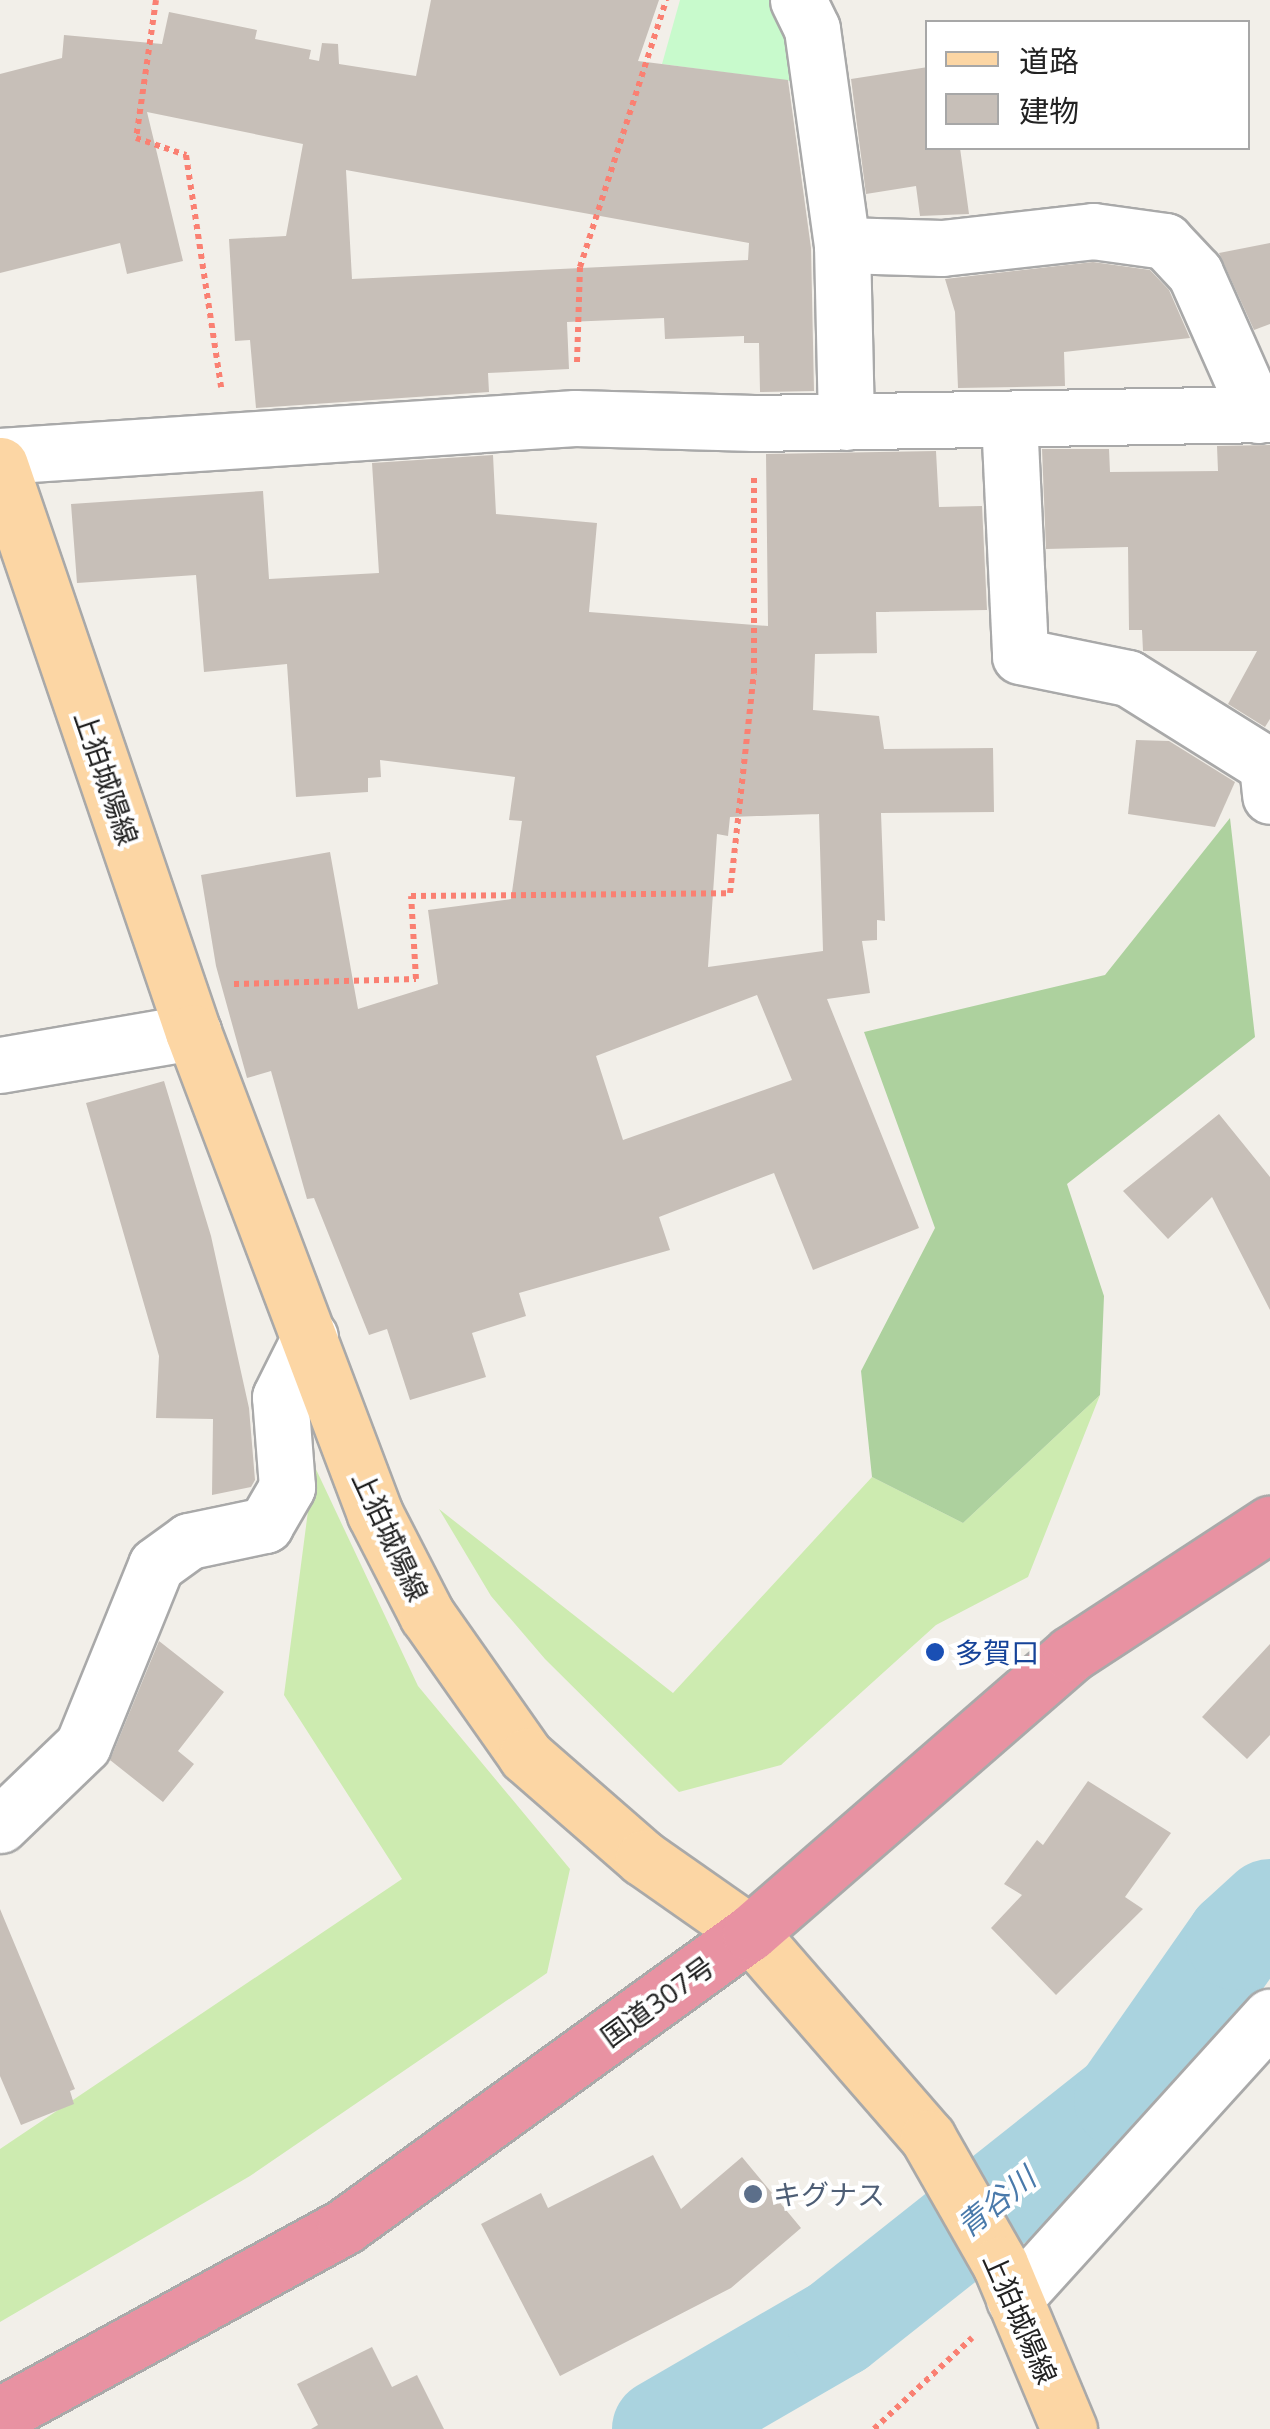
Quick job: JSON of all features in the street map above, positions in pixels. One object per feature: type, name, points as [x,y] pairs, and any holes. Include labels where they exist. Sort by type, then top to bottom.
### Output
[{"type":"highway","name":"国道307号","points":[[0,2415],[345,2226],[750,1934],[1071,1654],[1270,1524]]},
{"type":"main road","name":"上狛城陽線","points":[[0,465],[186,1009],[375,1514],[475,1692],[526,1756],[643,1858],[750,1934],[928,2138],[1007,2281],[1070,2429]]},
{"type":"street","points":[[798,0],[812,30],[842,245],[846,422]]},
{"type":"street","points":[[0,456],[575,418],[846,422],[1266,410],[1195,273],[1165,241],[1093,231],[942,248],[842,245]]},
{"type":"street","points":[[1010,419],[1020,656],[1128,678],[1269,773]]},
{"type":"street","points":[[0,1065],[186,1009]]},
{"type":"street","points":[[0,1826],[83,1745],[156,1565],[188,1541],[264,1525],[287,1487],[280,1397],[310,1338]]},
{"type":"street","points":[[1007,2281],[1270,2017]]},
{"type":"path","points":[[156,0],[136,138],[186,155],[229,438]]},
{"type":"path","points":[[575,418],[580,267],[666,0]]},
{"type":"path","points":[[186,1009],[416,979],[410,896],[730,893],[754,673],[754,423]]},
{"type":"path","points":[[874,2429],[1007,2281]]},
{"type":"green space","points":[[680,0],[775,0],[798,82],[662,64]]},
{"type":"green space","points":[[1230,818],[1255,1037],[1067,1184],[1104,1296],[1100,1395],[963,1523],[872,1477],[861,1371],[935,1228],[864,1032],[1105,975]]},
{"type":"green space","points":[[1100,1395],[1028,1577],[936,1625],[781,1765],[679,1792],[545,1659],[491,1596],[439,1509],[673,1693],[872,1477],[963,1523]]},
{"type":"green space","points":[[314,1465],[418,1686],[570,1869],[547,1973],[250,2176],[0,2322],[0,2149],[402,1879],[284,1695]]},
{"type":"building","points":[[431,0],[659,0],[638,61],[788,80],[811,248],[814,391],[760,392],[759,343],[744,343],[744,336],[665,339],[664,318],[567,322],[569,369],[488,373],[489,392],[256,408],[250,340],[235,341],[229,239],[286,236],[303,144],[147,112],[183,261],[127,274],[120,243],[0,273],[0,74],[62,58],[64,35],[162,44],[169,12],[257,30],[255,39],[311,50],[309,59],[319,61],[322,43],[338,44],[339,64],[416,76]],"holes":[[[346,170],[749,243],[748,260],[352,279]]]},
{"type":"building","points":[[925,67],[925,150],[960,150],[969,214],[920,216],[916,186],[866,194],[851,79]]},
{"type":"building","points":[[1270,243],[1270,324],[1254,330],[1219,253]]},
{"type":"building","points":[[1093,262],[1150,270],[1169,290],[1190,338],[1064,352],[1065,386],[958,388],[955,312],[945,279]]},
{"type":"building","points":[[1270,445],[1270,719],[1265,727],[1228,704],[1257,651],[1143,651],[1142,630],[1129,630],[1128,547],[1046,549],[1042,449],[1109,449],[1110,472],[1218,471],[1217,446]]},
{"type":"building","points":[[936,451],[939,507],[982,506],[987,610],[876,612],[877,653],[815,654],[813,710],[879,716],[884,749],[993,748],[994,812],[881,813],[885,921],[877,920],[877,940],[862,941],[870,993],[827,999],[919,1228],[813,1270],[774,1173],[659,1217],[670,1250],[519,1293],[526,1316],[472,1333],[486,1377],[410,1400],[387,1329],[369,1335],[314,1198],[307,1199],[271,1071],[247,1078],[216,966],[201,875],[330,852],[358,1009],[438,984],[428,910],[511,899],[522,821],[509,820],[515,777],[380,760],[381,777],[368,778],[368,792],[296,797],[287,664],[204,672],[196,575],[77,583],[71,504],[263,491],[269,579],[379,573],[372,463],[493,455],[496,514],[597,523],[589,612],[768,626],[766,454]],"holes":[[[819,814],[823,951],[708,967],[717,834],[728,836],[730,817]],[[757,995],[792,1080],[623,1140],[596,1056]]]},
{"type":"building","points":[[1136,740],[1169,741],[1235,782],[1215,827],[1128,814]]},
{"type":"building","points":[[164,1081],[211,1236],[249,1408],[255,1480],[251,1487],[212,1495],[213,1419],[156,1418],[159,1356],[86,1103]]},
{"type":"building","points":[[1219,1114],[1270,1177],[1270,1310],[1212,1197],[1168,1239],[1123,1191]]},
{"type":"building","points":[[159,1641],[224,1692],[178,1751],[194,1764],[163,1802],[110,1760]]},
{"type":"building","points":[[1270,1644],[1270,1735],[1247,1759],[1202,1717]]},
{"type":"building","points":[[1088,1781],[1171,1833],[1125,1897],[1143,1909],[1056,1995],[991,1928],[1022,1895],[1004,1884],[1037,1840],[1043,1845]]},
{"type":"building","points":[[0,1909],[75,2089],[70,2091],[74,2104],[21,2125],[0,2076]]},
{"type":"building","points":[[653,2155],[681,2209],[742,2157],[801,2228],[731,2288],[560,2376],[481,2224],[541,2193],[548,2208]]},
{"type":"building","points":[[372,2347],[392,2387],[417,2375],[444,2429],[311,2429],[318,2425],[297,2384]]},
{"type":"waterway","name":"青谷川","points":[[662,2429],[838,2327],[1124,2100],[1236,1940],[1270,1909]]},
{"type":"place","name":"多賀口","points":[[935,1652]]},
{"type":"place","name":"キグナス","points":[[753,2194]]}]
